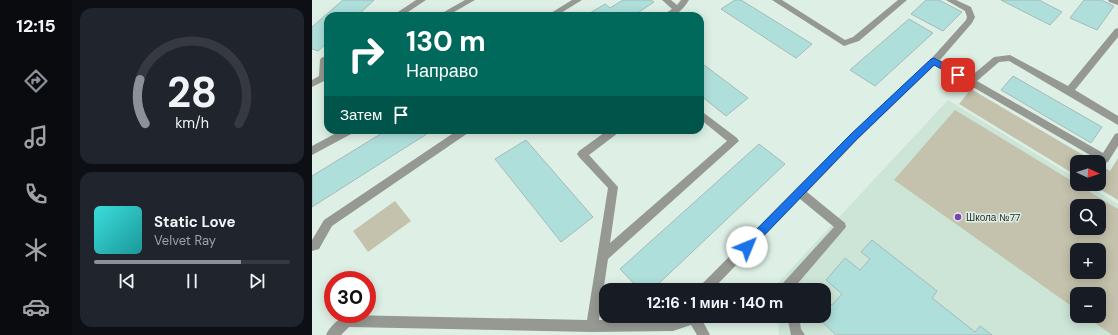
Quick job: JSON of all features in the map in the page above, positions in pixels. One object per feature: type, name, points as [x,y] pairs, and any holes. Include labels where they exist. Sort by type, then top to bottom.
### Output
[{"type":"street","points":[[402,12],[422,0]]},
{"type":"street","points":[[448,12],[471,0]]},
{"type":"street","points":[[557,12],[578,0]]},
{"type":"street","points":[[666,0],[678,8]]},
{"type":"street","points":[[672,12],[685,0]]},
{"type":"street","points":[[776,0],[844,43],[856,39],[903,0]]},
{"type":"street","points":[[711,283],[801,193],[854,137],[934,61],[971,17],[968,9],[950,0]]},
{"type":"street","points":[[1112,0],[1118,2]]},
{"type":"street","points":[[1069,91],[1118,31]]},
{"type":"street","points":[[971,82],[997,59],[1010,58],[1069,91],[1118,121]]},
{"type":"street","points":[[934,61],[1105,159],[1118,137]]},
{"type":"street","points":[[312,84],[324,78]]},
{"type":"street","points":[[602,257],[734,141],[704,117]]},
{"type":"street","points":[[312,151],[343,134]]},
{"type":"street","points":[[312,246],[315,244],[328,223],[459,134]]},
{"type":"street","points":[[592,326],[613,188],[582,154],[610,134]]},
{"type":"street","points":[[791,283],[840,227],[801,193]]},
{"type":"street","points":[[332,335],[347,321],[592,326],[673,325],[678,323]]},
{"type":"street","points":[[697,323],[704,335]]},
{"type":"street","points":[[794,323],[796,332],[799,335]]},
{"type":"shaded area","points":[[971,89],[1083,155],[1070,155],[1070,172],[959,104]]},
{"type":"shaded area","name":"Школа №77","points":[[948,100],[1070,175],[1070,191],[1097,191],[1118,204],[1118,335],[779,335],[778,323],[831,323],[831,283],[778,283]]},
{"type":"shaded area","points":[[955,110],[1070,180],[1070,191],[1088,191],[1102,199],[1070,199],[1070,235],[1106,235],[1106,202],[1118,209],[1118,335],[1112,335],[1095,323],[1106,323],[1106,287],[1070,287],[1070,305],[894,180]]},
{"type":"shaded area","points":[[1118,158],[1118,200],[1103,191],[1106,191],[1106,168],[1110,171]]},
{"type":"shaded area","points":[[395,201],[411,221],[368,252],[353,231]]},
{"type":"building","points":[[343,0],[374,0],[361,12],[329,12]]},
{"type":"building","points":[[623,0],[651,0],[654,2],[639,12],[592,12],[605,4],[610,8]]},
{"type":"building","points":[[735,0],[741,0],[812,44],[796,58],[721,9]]},
{"type":"building","points":[[926,0],[939,0],[962,12],[943,31],[911,14]]},
{"type":"building","points":[[1001,0],[1039,0],[1062,12],[1050,25]]},
{"type":"building","points":[[1084,0],[1101,0],[1114,6],[1097,30],[1070,18]]},
{"type":"building","points":[[324,17],[324,46],[318,51],[312,49],[312,27]]},
{"type":"building","points":[[909,19],[933,33],[875,86],[850,70]]},
{"type":"building","points":[[704,65],[748,98],[726,116],[704,98]]},
{"type":"building","points":[[1013,76],[1102,127],[1091,143],[1001,90]]},
{"type":"building","points":[[380,134],[427,134],[312,207],[312,176]]},
{"type":"building","points":[[526,140],[593,217],[561,242],[495,159]]},
{"type":"building","points":[[759,144],[785,164],[659,283],[633,283],[620,269]]},
{"type":"building","points":[[872,240],[937,291],[932,298],[975,332],[980,326],[992,335],[836,335],[823,323],[831,323],[831,304],[832,305],[842,294],[826,280],[845,258],[860,270],[870,259],[861,252]]},
{"type":"place","name":"Школа №77","points":[[958,217]]},
{"type":"route","points":[[747,247],[854,137],[934,61],[958,75]]}]
